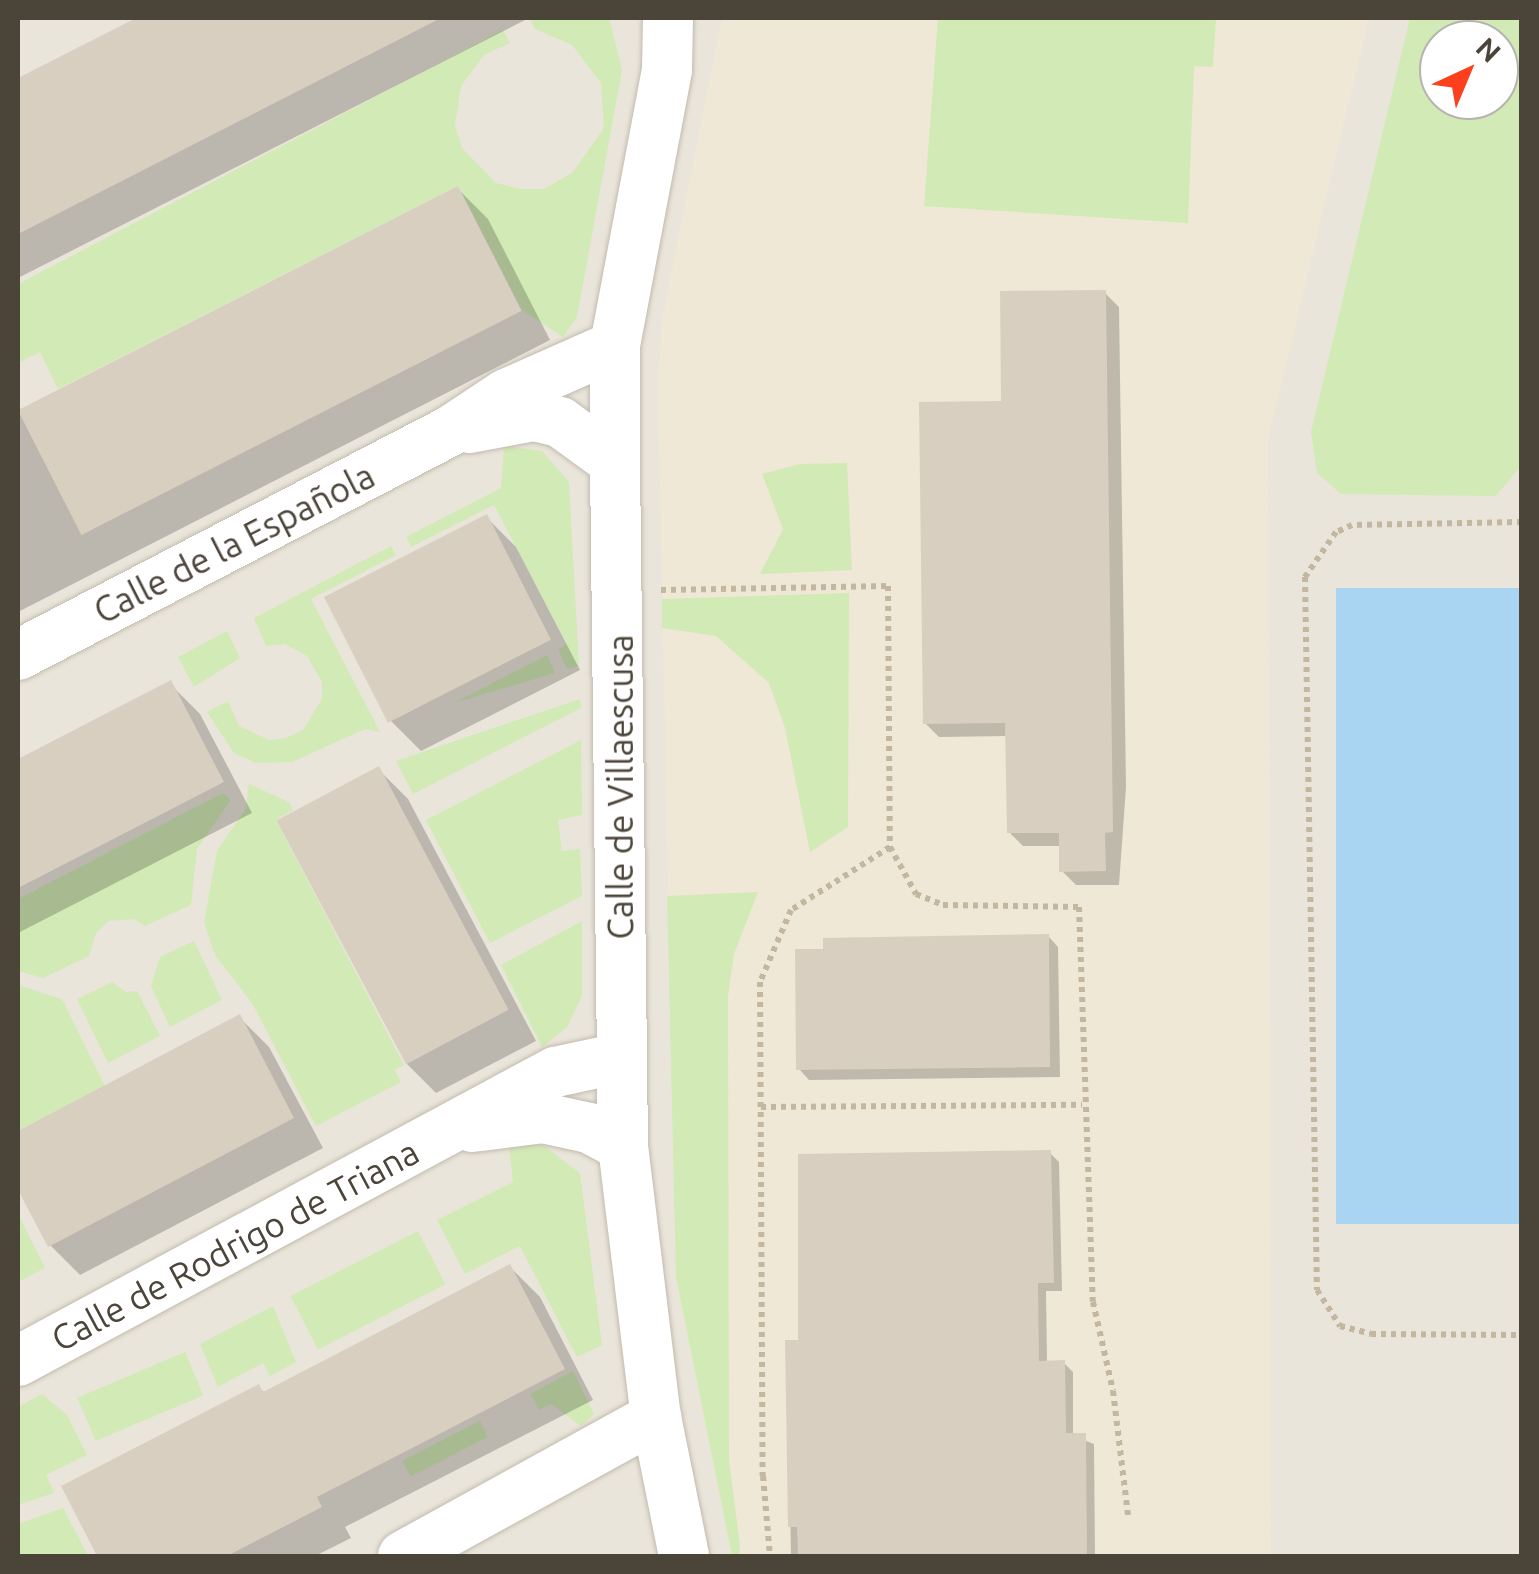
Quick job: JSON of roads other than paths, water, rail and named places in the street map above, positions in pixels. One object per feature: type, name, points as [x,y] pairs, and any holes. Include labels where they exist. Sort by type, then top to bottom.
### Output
[{"type":"street","name":"Calle de Villaescusa","points":[[668,18],[667,70],[615,346],[621,1058],[623,1146],[656,1416],[684,1556]]},
{"type":"street","name":"Calle de la Española","points":[[18,655],[450,432],[506,394],[615,346]]},
{"type":"street","name":"Calle de la Española","points":[[450,432],[534,416],[585,435],[615,462]]},
{"type":"street","name":"Calle de Rodrigo de Triana","points":[[18,1361],[555,1072],[621,1058]]},
{"type":"street","name":"Calle de Rodrigo de Triana","points":[[452,1130],[543,1118],[589,1128],[623,1146]]},
{"type":"street","points":[[403,1556],[511,1502],[656,1416]]},
{"type":"street","points":[[511,1502],[615,1479],[671,1504]]},
{"type":"water","points":[[1336,588],[1521,588],[1521,1224],[1336,1224]]}]
